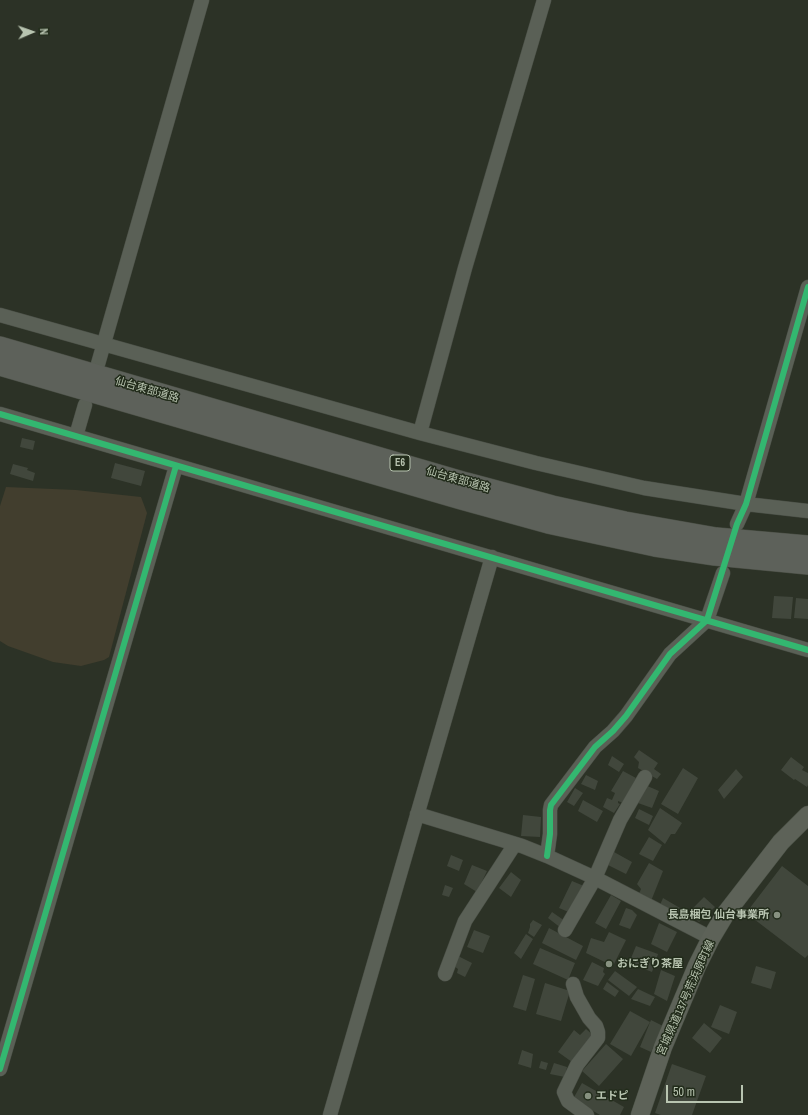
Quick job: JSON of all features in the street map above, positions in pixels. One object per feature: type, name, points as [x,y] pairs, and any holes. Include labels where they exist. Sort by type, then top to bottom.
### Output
[{"type":"highway","name":"仙台東部道路","points":[[0,347],[552,506],[624,522],[716,538],[808,546]]},
{"type":"highway","name":"仙台東部道路","points":[[0,365],[461,499],[548,522],[655,546],[715,555],[808,564]]},
{"type":"main road","name":"宮城県道137号荒浜原町線","points":[[640,1115],[663,1047],[697,966],[711,938],[726,913],[781,842],[808,815]]},
{"type":"street","points":[[98,364],[202,0]]},
{"type":"street","points":[[420,433],[465,268],[544,0]]},
{"type":"street","points":[[738,524],[746,504],[808,287]]},
{"type":"street","points":[[0,315],[420,433],[536,463],[644,488],[746,504],[808,510]]},
{"type":"street","points":[[76,436],[86,405]]},
{"type":"street","points":[[0,414],[808,650]]},
{"type":"street","points":[[0,1069],[176,466]]},
{"type":"street","points":[[330,1115],[492,557]]},
{"type":"street","points":[[547,856],[550,834],[551,805],[595,747],[613,731],[626,716],[670,654],[707,620],[723,573]]},
{"type":"street","points":[[565,930],[595,878],[620,820],[645,777]]},
{"type":"street","points":[[417,814],[516,844],[547,856],[595,878],[711,938]]},
{"type":"street","points":[[445,974],[465,921],[516,844]]},
{"type":"street","points":[[574,984],[577,997],[589,1018],[596,1026],[598,1038],[577,1065],[564,1092],[568,1101],[587,1115]]},
{"type":"shaded area","points":[[6,487],[76,490],[141,497],[147,513],[109,657],[104,660],[81,666],[53,662],[8,646],[0,641],[0,506]]},
{"type":"building","points":[[22,438],[35,441],[33,450],[20,447]]},
{"type":"building","points":[[115,463],[145,471],[141,486],[111,478]]},
{"type":"building","points":[[13,464],[28,468],[27,470],[35,473],[33,481],[10,474]]},
{"type":"building","points":[[774,596],[793,597],[791,619],[772,618]]},
{"type":"building","points":[[796,598],[808,599],[808,619],[794,618]]},
{"type":"building","points":[[639,750],[658,763],[654,769],[661,774],[657,779],[638,768],[639,762],[634,757]]},
{"type":"building","points":[[612,756],[624,764],[619,772],[608,765]]},
{"type":"building","points":[[791,757],[804,767],[802,770],[808,773],[807,787],[795,779],[794,780],[781,770]]},
{"type":"building","points":[[683,768],[698,778],[678,814],[661,804]]},
{"type":"building","points":[[736,769],[743,777],[724,799],[718,790]]},
{"type":"building","points":[[623,771],[636,778],[623,803],[618,801],[620,804],[614,813],[603,807],[607,798],[612,800],[615,793],[611,791]]},
{"type":"building","points":[[586,775],[598,781],[595,790],[581,784]]},
{"type":"building","points":[[645,785],[659,791],[652,808],[638,803]]},
{"type":"building","points":[[575,788],[583,793],[574,806],[567,802]]},
{"type":"building","points":[[583,800],[603,811],[597,822],[578,811]]},
{"type":"building","points":[[660,808],[682,823],[675,834],[671,834],[665,844],[648,830]]},
{"type":"building","points":[[639,809],[653,816],[649,825],[635,818]]},
{"type":"building","points":[[523,815],[541,817],[540,837],[521,836]]},
{"type":"building","points":[[649,837],[662,845],[653,861],[639,854]]},
{"type":"building","points":[[614,852],[632,862],[626,874],[608,865]]},
{"type":"building","points":[[451,855],[463,860],[459,871],[447,866]]},
{"type":"building","points":[[649,863],[663,871],[651,901],[638,896],[641,889],[637,884]]},
{"type":"building","points":[[472,865],[487,871],[477,892],[464,884]]},
{"type":"building","points":[[782,866],[808,886],[808,955],[805,958],[746,913]]},
{"type":"building","points":[[511,872],[521,880],[511,897],[499,888]]},
{"type":"building","points":[[572,881],[584,886],[571,913],[559,908]]},
{"type":"building","points":[[445,885],[453,888],[449,897],[442,895]]},
{"type":"building","points":[[611,895],[621,901],[606,929],[595,923]]},
{"type":"building","points":[[704,897],[715,907],[699,922],[689,912]]},
{"type":"building","points":[[663,898],[680,908],[678,916],[660,905]]},
{"type":"building","points":[[626,908],[632,910],[637,915],[630,929],[619,925]]},
{"type":"building","points":[[552,912],[565,921],[561,928],[548,918]]},
{"type":"building","points":[[533,920],[542,925],[534,937],[528,933],[530,924]]},
{"type":"building","points":[[659,923],[677,932],[667,952],[651,944]]},
{"type":"building","points":[[549,928],[583,946],[576,960],[542,943]]},
{"type":"building","points":[[474,930],[490,936],[483,953],[467,947]]},
{"type":"building","points":[[609,932],[626,940],[613,966],[586,953],[591,938],[604,942]]},
{"type":"building","points":[[526,934],[533,939],[521,959],[514,953]]},
{"type":"building","points":[[636,946],[658,954],[652,972],[629,963]]},
{"type":"building","points":[[540,948],[575,963],[568,980],[533,964]]},
{"type":"building","points":[[458,956],[472,963],[465,977],[457,973],[458,969],[454,966]]},
{"type":"building","points":[[592,962],[604,968],[603,972],[605,974],[598,986],[583,980]]},
{"type":"building","points":[[756,966],[776,972],[771,989],[751,983]]},
{"type":"building","points":[[661,970],[675,976],[667,1001],[654,994]]},
{"type":"building","points":[[615,971],[637,987],[629,996],[608,980]]},
{"type":"building","points":[[523,975],[535,979],[526,1011],[513,1007]]},
{"type":"building","points":[[607,982],[619,991],[615,997],[603,989]]},
{"type":"building","points":[[545,983],[570,991],[561,1021],[536,1014]]},
{"type":"building","points":[[638,989],[655,997],[650,1006],[631,999]]},
{"type":"building","points":[[720,1005],[737,1012],[729,1034],[711,1027]]},
{"type":"building","points":[[630,1011],[650,1022],[631,1056],[610,1044]]},
{"type":"building","points":[[651,1020],[663,1026],[651,1052],[640,1047]]},
{"type":"building","points":[[704,1023],[722,1038],[710,1053],[692,1038]]},
{"type":"building","points":[[586,1029],[593,1035],[572,1062],[558,1052],[574,1030],[580,1035]]},
{"type":"building","points":[[606,1044],[623,1059],[599,1086],[582,1071]]},
{"type":"building","points":[[522,1050],[533,1054],[531,1068],[518,1064]]},
{"type":"building","points":[[541,1061],[548,1063],[546,1070],[539,1068]]},
{"type":"building","points":[[554,1063],[567,1067],[565,1077],[550,1074]]},
{"type":"building","points":[[672,1064],[706,1076],[692,1115],[661,1115],[655,1113]]},
{"type":"building","points":[[582,1083],[624,1107],[620,1115],[600,1115],[573,1099]]},
{"type":"cycle path","points":[[547,856],[550,834],[551,805],[595,747],[613,731],[626,716],[670,654],[707,620],[737,524],[746,504],[808,287]]},
{"type":"cycle path","points":[[0,414],[808,650]]},
{"type":"cycle path","points":[[0,1069],[176,466]]},
{"type":"place","name":"長島梱包 仙台事業所","points":[[777,915]]},
{"type":"place","name":"おにぎり茶屋","points":[[609,964]]},
{"type":"place","name":"エドピ","points":[[588,1096]]}]
